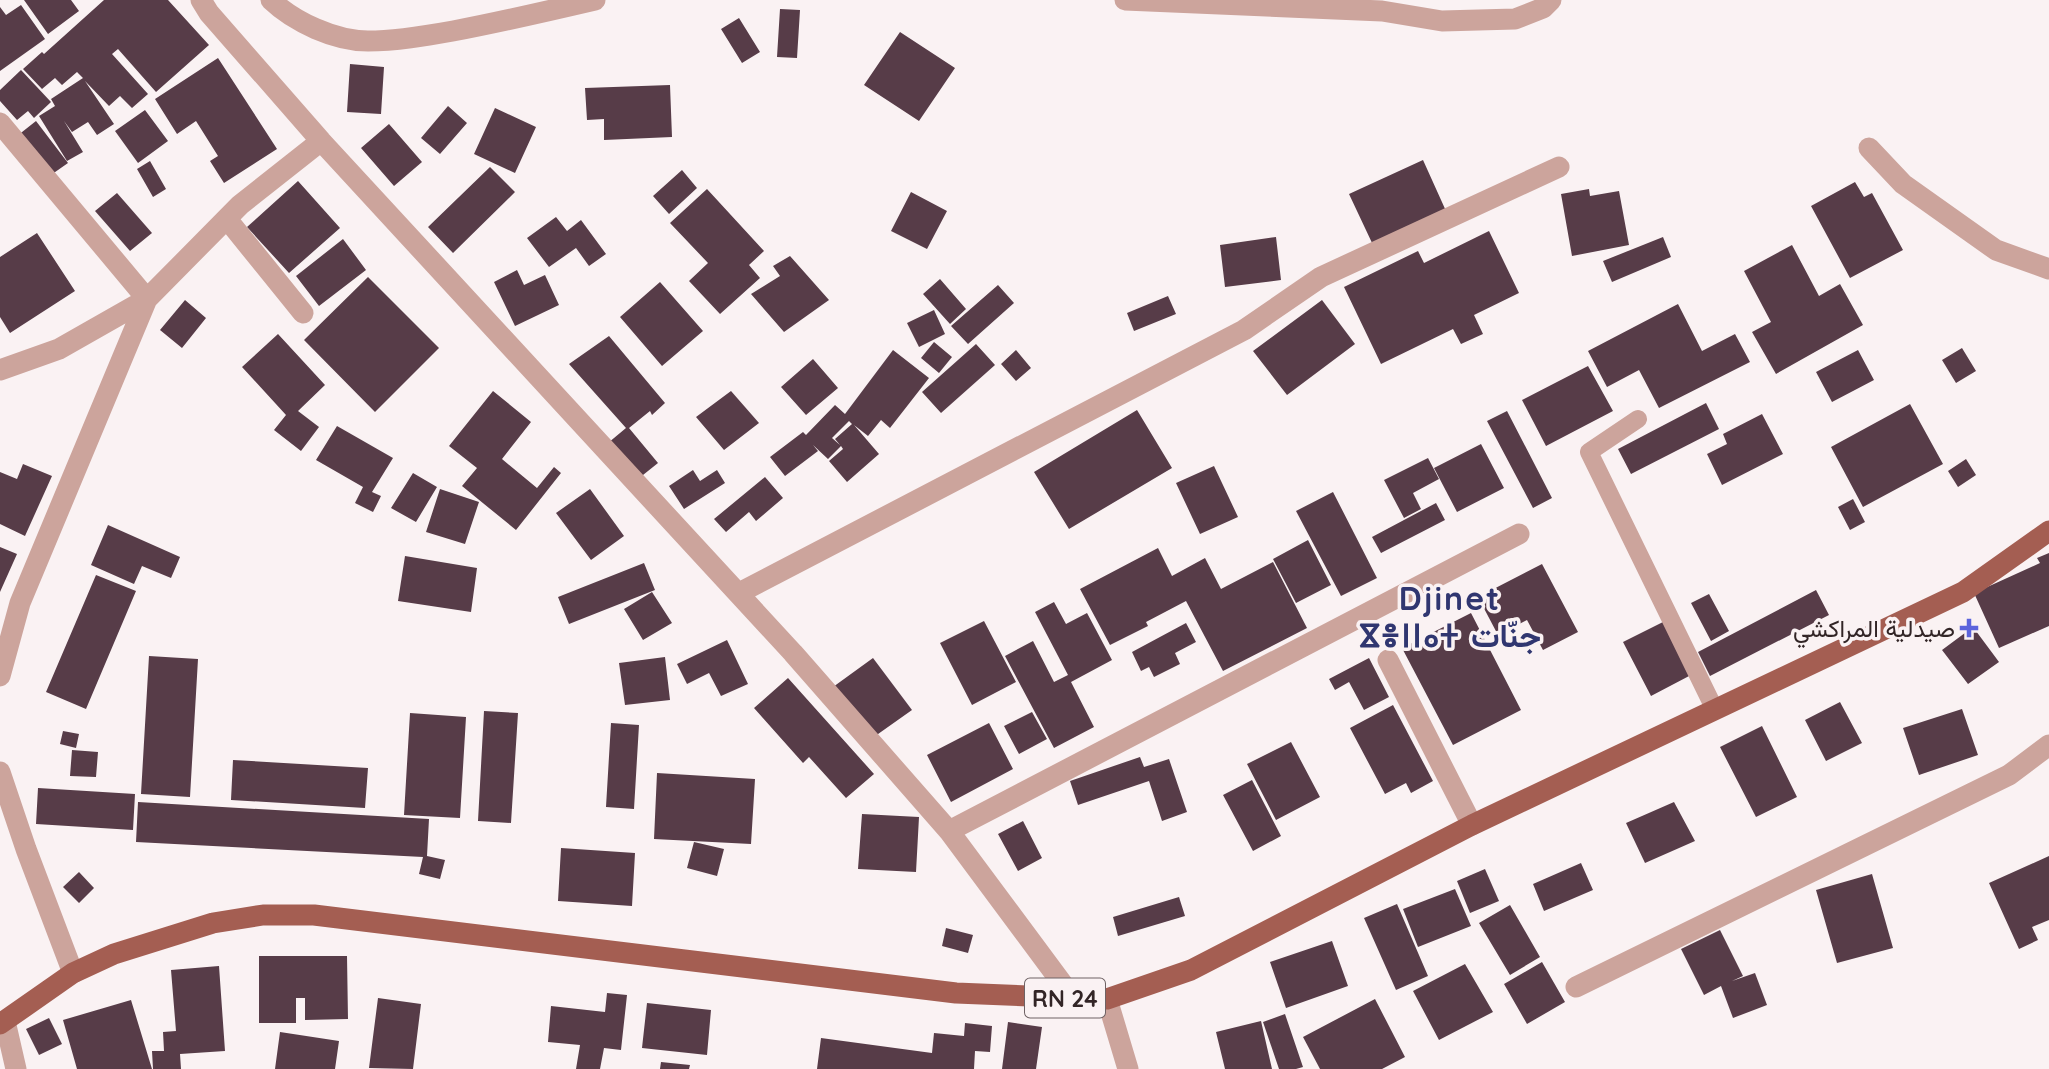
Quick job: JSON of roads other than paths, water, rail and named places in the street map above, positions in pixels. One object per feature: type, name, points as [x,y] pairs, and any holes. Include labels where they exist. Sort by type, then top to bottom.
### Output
[{"type":"main road","name":"RN 24","points":[[2,1023],[73,973],[114,954],[213,923],[263,915],[314,915],[956,993],[1107,999],[1191,970],[1472,825],[1963,592],[2049,531]]},
{"type":"street","points":[[201,0],[209,13],[321,141],[739,593],[949,831],[1073,998]]},
{"type":"street","points":[[271,0],[283,12],[321,32],[366,41],[451,31],[595,0]]},
{"type":"street","points":[[1125,0],[1382,11],[1442,21],[1515,19],[1543,8],[1552,0]]},
{"type":"street","points":[[0,123],[147,299]]},
{"type":"street","points":[[0,370],[59,349],[147,299],[240,205],[321,141]]},
{"type":"street","points":[[1869,148],[1903,184],[1996,250],[2049,269]]},
{"type":"street","points":[[739,593],[1244,330],[1321,277],[1559,167]]},
{"type":"street","points":[[227,219],[303,313]]},
{"type":"street","points":[[0,676],[20,603],[147,299]]},
{"type":"street","points":[[949,831],[1519,534]]},
{"type":"street","points":[[1388,660],[1472,825]]},
{"type":"street","points":[[1576,987],[2009,775],[2049,745]]},
{"type":"street","points":[[0,772],[73,973]]},
{"type":"street","points":[[1107,999],[1128,1069]]},
{"type":"street","points":[[2,1023],[16,1069]]},
{"type":"lane","points":[[1638,419],[1589,452],[1715,710]]},
{"type":"place","name":"صيدلية المراكشي","points":[[1969,628]]},
{"type":"district","name":"Djinet ⴵⴻⵏⵏⴰⵜ جنّات","points":[[1450,616]]}]
